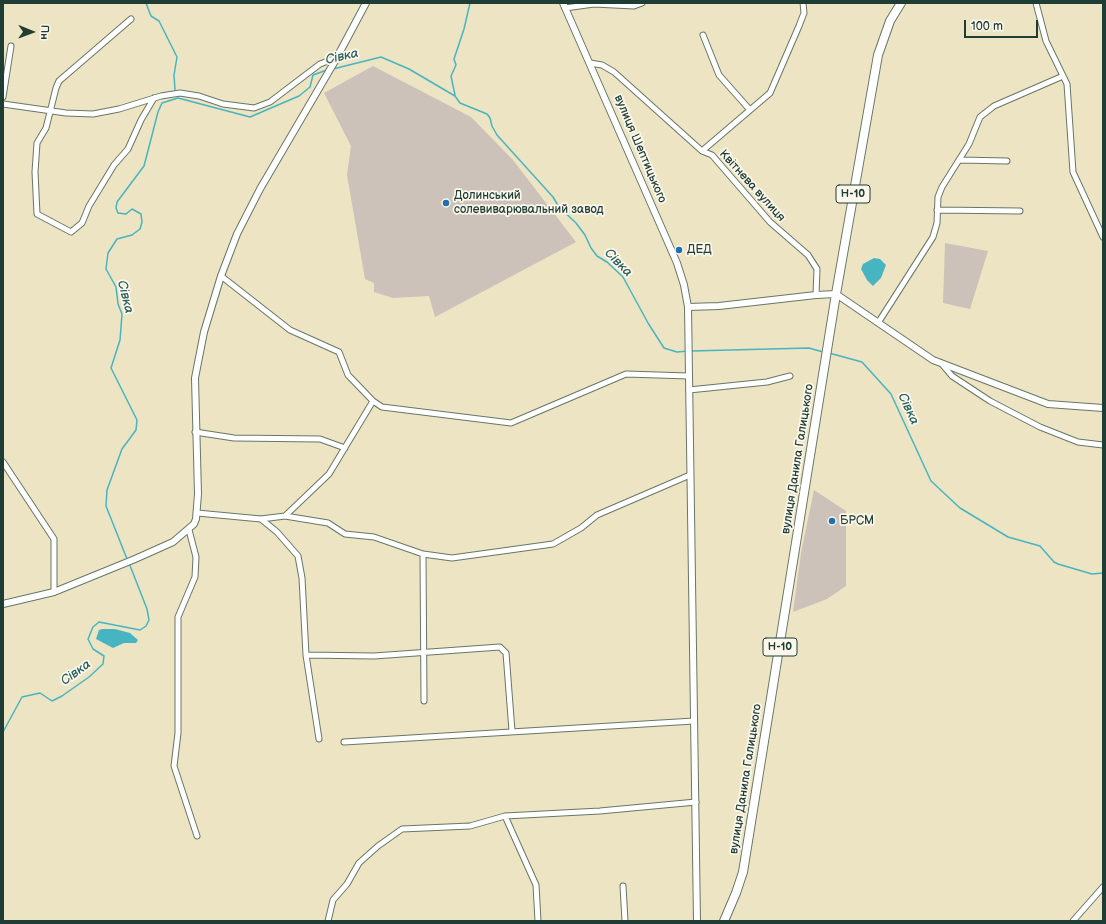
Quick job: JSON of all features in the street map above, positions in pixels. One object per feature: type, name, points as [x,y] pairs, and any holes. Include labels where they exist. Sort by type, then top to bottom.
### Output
[{"type":"main road","name":"вулиця Данила Галицького","points":[[724,921],[736,893],[742,872],[825,371],[836,294],[878,55],[890,20],[901,3]]},
{"type":"street","points":[[3,604],[54,592],[120,566],[173,542],[190,530],[196,519],[198,494],[195,432],[195,378],[204,332],[221,276],[237,234],[260,189],[366,3]]},
{"type":"street","points":[[564,6],[594,4],[634,6],[642,3]]},
{"type":"street","points":[[702,151],[770,93],[804,13],[803,3]]},
{"type":"street","points":[[1036,3],[1046,41],[1067,84],[1073,172],[1103,236]]},
{"type":"street","name":"вулиця Шептицького","points":[[564,6],[677,263],[684,285],[688,307],[697,921]]},
{"type":"street","points":[[131,19],[59,81],[46,128],[37,143],[35,172],[37,214],[71,232],[82,223],[89,206],[114,165],[128,149],[141,120],[154,98]]},
{"type":"street","points":[[702,35],[719,75],[750,110]]},
{"type":"street","points":[[3,97],[11,46]]},
{"type":"street","points":[[3,104],[51,111],[93,114],[119,109],[154,98],[180,93],[199,96],[223,104],[254,108],[270,102],[320,64],[335,59]]},
{"type":"street","name":"Квітнева вулиця","points":[[590,63],[602,65],[614,72],[702,151],[712,155],[770,222],[808,255],[817,269],[816,295]]},
{"type":"street","points":[[878,323],[933,238],[938,210],[938,197],[942,187],[960,160],[980,117],[987,110],[1064,76]]},
{"type":"street","points":[[960,160],[1007,161]]},
{"type":"street","points":[[938,210],[1020,211]]},
{"type":"street","points":[[221,276],[290,330],[339,352],[348,375],[373,401],[382,407],[511,423],[626,374],[689,376]]},
{"type":"street","points":[[688,307],[719,306],[836,294],[933,360],[1048,404],[1103,408]]},
{"type":"street","points":[[940,362],[952,376],[990,401],[1034,424],[1078,442],[1103,445]]},
{"type":"street","points":[[689,390],[767,382],[790,376]]},
{"type":"street","points":[[285,516],[329,474],[373,401]]},
{"type":"street","points":[[195,432],[234,438],[320,439],[345,448]]},
{"type":"street","points":[[3,462],[54,539],[54,592]]},
{"type":"street","points":[[197,513],[261,519],[285,516],[328,523],[345,534],[374,537],[423,554],[452,558],[553,544],[581,528],[597,515],[690,475]]},
{"type":"street","points":[[261,519],[277,532],[298,556],[302,578],[306,655],[319,739]]},
{"type":"street","points":[[190,530],[196,557],[195,577],[178,617],[178,733],[174,766],[197,836]]},
{"type":"street","points":[[423,554],[424,701]]},
{"type":"street","points":[[306,655],[374,656],[500,648],[506,653],[512,731]]},
{"type":"street","points":[[344,742],[694,721]]},
{"type":"street","points":[[328,921],[333,900],[347,884],[359,863],[378,846],[402,829],[438,826],[470,826],[505,816],[600,811],[696,802]]},
{"type":"street","points":[[505,816],[536,885],[538,921]]},
{"type":"street","points":[[623,886],[624,921]]},
{"type":"street","points":[[1073,921],[1103,887]]},
{"type":"shaded area","points":[[373,66],[471,117],[513,160],[576,242],[435,317],[429,296],[393,298],[374,292],[374,283],[365,279],[347,175],[351,146],[324,93]]},
{"type":"shaded area","points":[[945,243],[988,251],[970,309],[943,303]]},
{"type":"shaded area","points":[[814,490],[846,511],[846,586],[827,599],[793,612],[801,553]]},
{"type":"water","points":[[874,258],[880,259],[886,265],[881,278],[873,286],[867,280],[861,269],[863,264]]},
{"type":"water","points":[[115,629],[130,633],[138,640],[136,643],[124,643],[113,648],[96,639],[99,630]]},
{"type":"waterway","points":[[146,3],[151,16],[159,21],[177,57],[174,75],[175,90]]},
{"type":"waterway","points":[[455,95],[451,76],[456,65],[454,59],[464,29],[470,3]]},
{"type":"waterway","name":"Сівка","points":[[333,69],[381,57],[409,69],[455,96],[460,103],[487,114],[497,135],[553,197],[559,207],[576,223],[597,256],[607,262],[623,277],[648,323],[664,348],[677,352],[688,351]]},
{"type":"waterway","name":"Сівка","points":[[127,559],[106,506],[107,490],[122,449],[136,430],[137,420],[111,368],[120,340],[122,314],[118,304],[116,287],[106,269],[108,253],[117,239],[132,235],[140,229],[142,222],[141,214],[132,209],[126,214],[118,213],[116,208],[117,202],[144,166],[158,112],[162,103],[178,98],[250,117],[299,96],[310,87],[313,75],[327,70]]},
{"type":"waterway","name":"Сівка","points":[[691,351],[809,348],[823,352]]},
{"type":"waterway","name":"Сівка","points":[[829,353],[862,362],[891,394],[931,481],[960,508],[1008,537],[1040,546],[1054,562],[1058,564],[1092,574],[1103,573]]},
{"type":"waterway","name":"Сівка","points":[[3,732],[22,697],[40,693],[52,701],[62,696],[89,677],[103,664],[104,656],[93,649],[88,639],[93,627],[99,622],[140,630],[146,626],[149,620],[147,609],[129,563]]},
{"type":"place","name":"Долинський солевиварювальний завод","points":[[446,203]]},
{"type":"place","name":"ДЕД","points":[[679,250]]},
{"type":"place","name":"БРСМ","points":[[832,521]]}]
